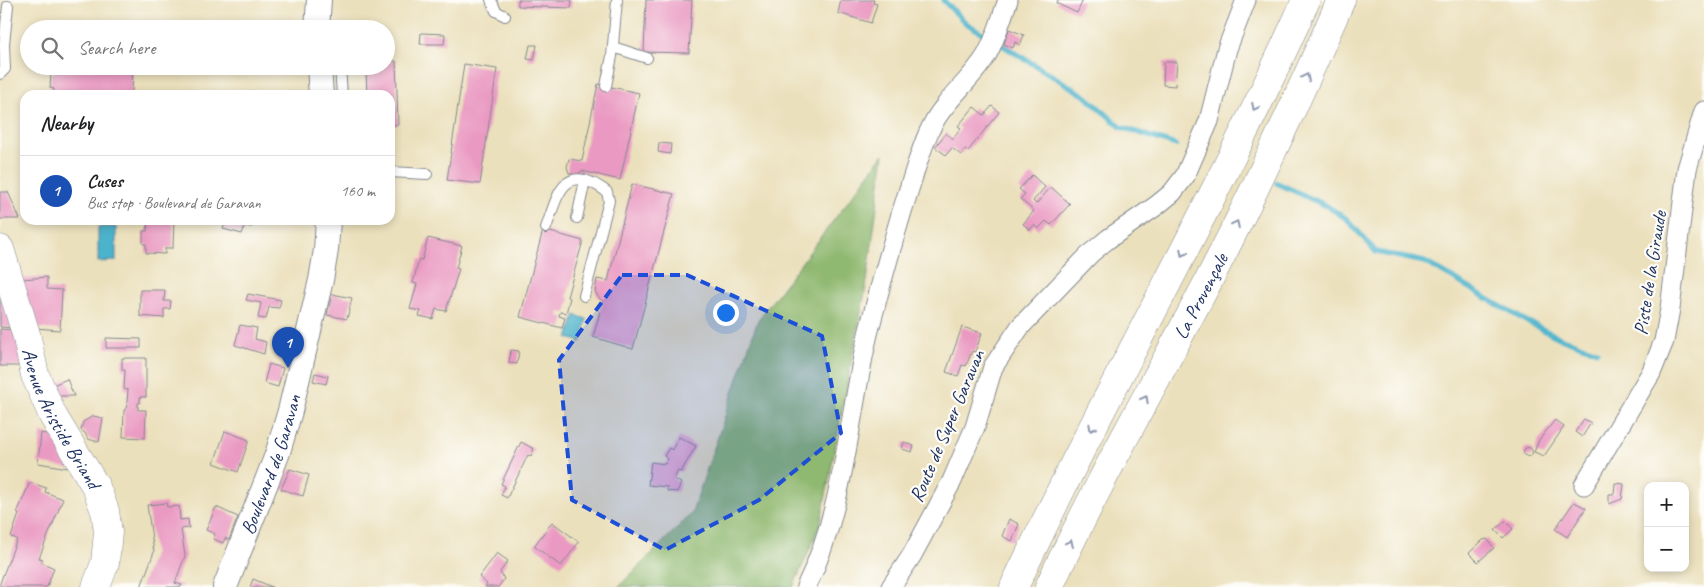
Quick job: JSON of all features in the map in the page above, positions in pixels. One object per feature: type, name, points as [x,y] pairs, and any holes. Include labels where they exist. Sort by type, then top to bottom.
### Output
[{"type":"main road","name":"La Provençale","points":[[1014,587],[1079,453],[1226,166],[1306,0]]},
{"type":"main road","name":"La Provençale","points":[[1049,587],[1075,531],[1264,169],[1341,0]]},
{"type":"main road","name":"Avenue Aristide Briand","points":[[0,249],[26,334],[35,375],[53,416],[96,488],[105,511],[108,532],[106,555],[96,587]]},
{"type":"street","points":[[318,20],[319,0]]},
{"type":"street","points":[[806,587],[818,561],[833,515],[845,462],[868,335],[923,144],[943,107],[966,83],[986,56],[998,31],[1008,0]]},
{"type":"street","name":"Route de Super Garavan","points":[[891,587],[912,555],[952,481],[975,427],[993,367],[1020,327],[1091,253],[1156,206],[1172,192],[1184,176],[1209,121],[1227,49],[1246,0]]},
{"type":"street","points":[[320,75],[321,90]]},
{"type":"street","name":"Piste de la Giraude","points":[[1584,485],[1651,373],[1664,341],[1670,309],[1687,169],[1700,119],[1704,111]]},
{"type":"street","name":"Boulevard de Garavan","points":[[226,587],[277,455],[290,411],[321,280],[328,225]]},
{"type":"lane","points":[[491,0],[496,11],[505,16]]},
{"type":"lane","points":[[606,86],[613,47],[616,0]]},
{"type":"lane","points":[[0,74],[5,69],[4,44],[8,6]]},
{"type":"lane","points":[[613,47],[647,58]]},
{"type":"lane","points":[[341,75],[342,90]]},
{"type":"lane","points":[[395,172],[427,174]]},
{"type":"lane","points":[[577,218],[585,180]]},
{"type":"lane","points":[[546,228],[561,188],[568,182],[585,180],[595,182],[607,192],[609,201],[584,296]]},
{"type":"highlighted area","points":[[622,275],[687,275],[822,336],[841,433],[759,500],[665,550],[572,500],[559,360]]},
{"type":"green space","points":[[884,154],[867,281],[820,526],[793,587],[618,587],[692,513],[758,320]]},
{"type":"water","points":[[98,227],[116,227],[116,261],[98,262]]},
{"type":"water","points":[[575,315],[587,319],[581,342],[568,338]]},
{"type":"building","points":[[518,0],[572,0],[571,8],[518,6]]},
{"type":"building","points":[[646,0],[692,0],[689,53],[644,52]]},
{"type":"building","points":[[841,0],[874,0],[873,3],[877,4],[871,23],[838,13]]},
{"type":"building","points":[[1058,0],[1083,0],[1077,13],[1056,3]]},
{"type":"building","points":[[1009,29],[1024,35],[1020,45],[1015,42],[1013,48],[1004,44]]},
{"type":"building","points":[[421,33],[445,34],[444,44],[420,44]]},
{"type":"building","points":[[530,45],[537,45],[534,60],[527,59]]},
{"type":"building","points":[[396,61],[398,125],[395,125],[395,90],[367,90],[366,75],[395,75]]},
{"type":"building","points":[[1164,62],[1177,62],[1175,86],[1163,85]]},
{"type":"building","points":[[464,64],[497,69],[480,184],[447,180]]},
{"type":"building","points":[[51,75],[133,75],[132,90],[54,90],[50,88]]},
{"type":"building","points":[[598,84],[639,93],[620,180],[582,171],[576,175],[569,173],[567,167],[569,159],[582,161]]},
{"type":"building","points":[[992,106],[999,112],[968,151],[965,149],[961,155],[952,148],[946,155],[935,147],[946,133],[953,139],[961,128],[958,126],[974,107],[984,115]]},
{"type":"building","points":[[659,143],[671,144],[670,154],[658,152]]},
{"type":"building","points":[[1032,175],[1045,187],[1033,201],[1036,204],[1051,187],[1070,204],[1051,225],[1046,221],[1038,229],[1034,225],[1030,230],[1023,224],[1034,211],[1020,199],[1025,194],[1019,189]]},
{"type":"building","points":[[632,184],[674,194],[633,349],[593,337],[603,301],[595,291],[597,279],[608,281]]},
{"type":"building","points":[[0,192],[8,192],[20,219],[0,219]]},
{"type":"building","points":[[148,225],[174,225],[173,248],[165,248],[165,254],[146,253],[146,244],[143,244],[143,231],[147,231]]},
{"type":"building","points":[[224,225],[253,225],[252,227],[245,226],[242,234],[223,229]]},
{"type":"building","points":[[543,230],[583,241],[567,297],[570,298],[566,313],[560,312],[559,316],[565,318],[562,328],[520,317]]},
{"type":"building","points":[[428,238],[462,246],[456,268],[459,269],[446,311],[436,309],[433,319],[419,316],[421,311],[410,309],[417,284],[413,283],[419,259],[422,260]]},
{"type":"building","points":[[47,277],[47,289],[62,290],[60,330],[35,328],[22,279]]},
{"type":"building","points":[[0,289],[15,328],[0,327]]},
{"type":"building","points":[[140,290],[165,290],[164,301],[171,301],[170,309],[164,309],[164,318],[140,316]]},
{"type":"building","points":[[248,294],[281,300],[279,308],[269,307],[266,319],[258,318],[261,303],[246,300]]},
{"type":"building","points":[[332,294],[352,298],[347,319],[327,315]]},
{"type":"building","points":[[240,325],[257,328],[255,339],[266,342],[264,354],[235,345]]},
{"type":"building","points":[[962,327],[982,333],[975,352],[972,351],[966,366],[962,365],[958,376],[946,372]]},
{"type":"building","points":[[0,329],[16,330],[23,366],[0,366]]},
{"type":"building","points":[[106,338],[141,339],[141,348],[106,348]]},
{"type":"building","points":[[511,350],[519,351],[517,364],[509,363]]},
{"type":"building","points":[[122,358],[146,358],[146,397],[140,397],[140,403],[138,403],[138,410],[146,410],[145,438],[123,437],[124,410],[126,409],[128,390],[124,389],[125,370],[122,370]]},
{"type":"building","points":[[269,364],[283,368],[278,387],[264,383]]},
{"type":"building","points":[[315,373],[328,376],[326,384],[313,381]]},
{"type":"building","points":[[67,379],[74,396],[58,396],[53,385]]},
{"type":"building","points":[[93,416],[103,418],[99,442],[88,439],[81,430],[83,422]]},
{"type":"building","points":[[1584,419],[1591,423],[1582,437],[1575,432]]},
{"type":"building","points":[[1555,420],[1564,427],[1544,456],[1534,452],[1539,440]]},
{"type":"building","points":[[225,431],[249,440],[238,472],[214,463]]},
{"type":"building","points":[[41,433],[53,435],[74,469],[38,463]]},
{"type":"building","points":[[679,437],[696,446],[681,472],[678,471],[674,479],[681,483],[677,492],[667,491],[667,487],[648,485],[651,462],[665,464],[668,459],[664,456],[669,448],[672,450]]},
{"type":"building","points":[[521,442],[534,449],[531,456],[528,455],[507,498],[501,495],[505,486],[501,484]]},
{"type":"building","points":[[904,442],[914,446],[912,452],[902,449]]},
{"type":"building","points":[[1528,447],[1533,452],[1528,457],[1523,452]]},
{"type":"building","points":[[290,469],[309,475],[303,496],[281,489]]},
{"type":"building","points":[[30,482],[46,488],[45,492],[63,499],[39,558],[43,559],[41,562],[54,568],[47,587],[0,587],[17,539],[11,537],[19,514],[17,513]]},
{"type":"building","points":[[1615,483],[1624,484],[1622,499],[1609,504],[1609,494],[1614,494]]},
{"type":"building","points":[[1574,502],[1586,508],[1567,537],[1555,529]]},
{"type":"building","points":[[166,503],[167,507],[179,506],[180,520],[188,519],[189,528],[181,529],[185,556],[175,583],[182,585],[181,587],[141,587],[154,552],[147,505]]},
{"type":"building","points":[[216,507],[238,517],[229,540],[225,538],[223,543],[213,539],[215,534],[206,530]]},
{"type":"building","points":[[1009,519],[1019,524],[1012,541],[1002,536]]},
{"type":"building","points":[[1505,521],[1513,529],[1503,538],[1495,530]]},
{"type":"building","points":[[552,522],[579,542],[561,566],[534,546]]},
{"type":"building","points":[[1487,539],[1494,548],[1478,562],[1469,553],[1483,540]]},
{"type":"building","points":[[497,553],[508,561],[500,572],[504,579],[498,587],[485,587],[487,584],[479,577]]},
{"type":"building","points":[[253,579],[272,587],[250,587]]},
{"type":"waterway","points":[[943,0],[966,23],[1084,95],[1121,127],[1176,145]]},
{"type":"waterway","points":[[1277,183],[1327,206],[1347,219],[1376,252],[1425,262],[1524,320],[1560,338],[1597,351]]},
{"type":"place","name":"Cuses","points":[[288,368]]}]
